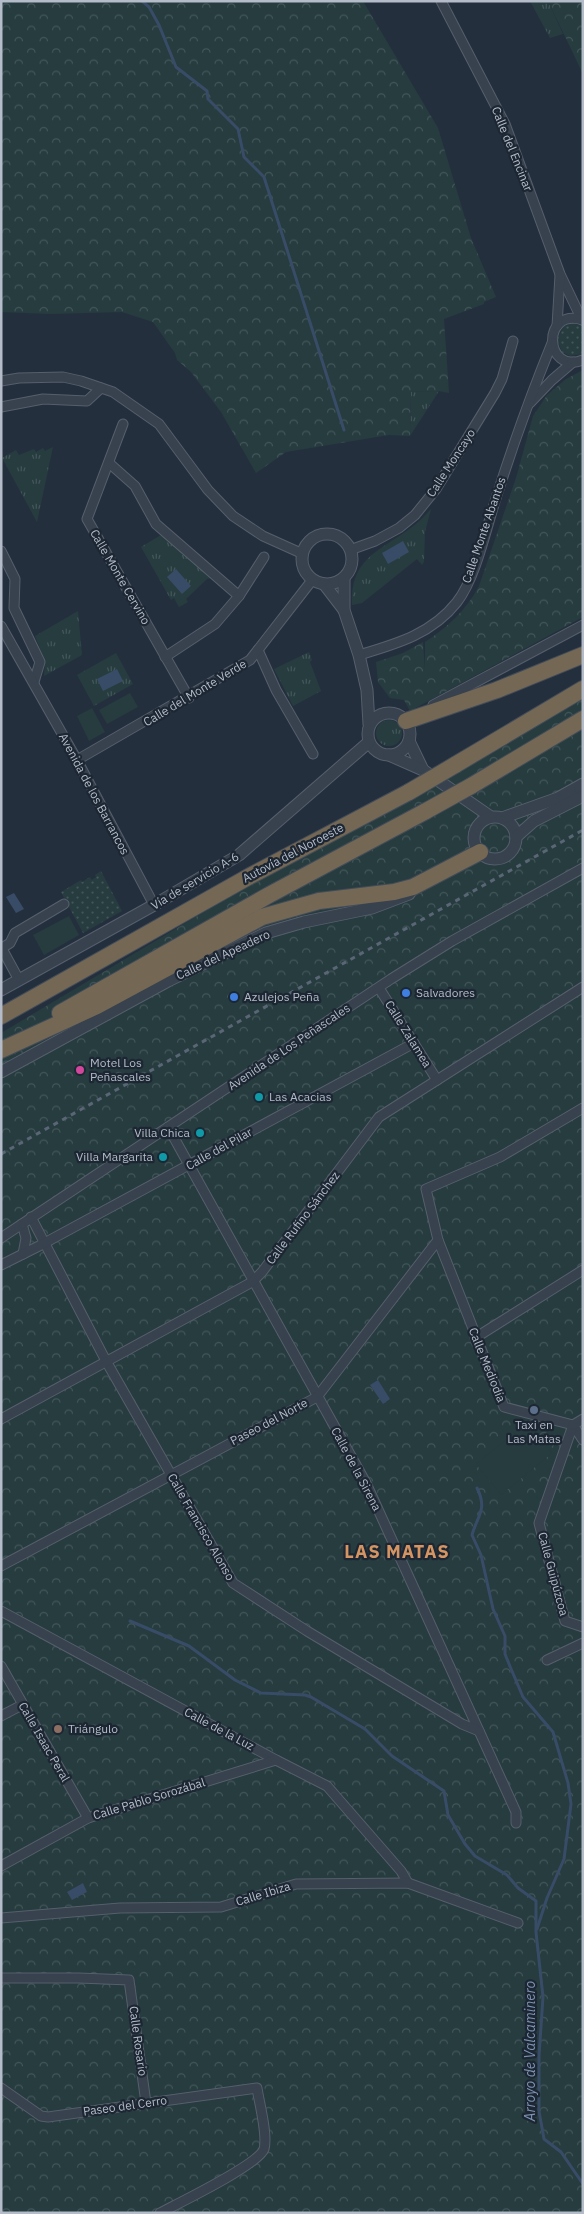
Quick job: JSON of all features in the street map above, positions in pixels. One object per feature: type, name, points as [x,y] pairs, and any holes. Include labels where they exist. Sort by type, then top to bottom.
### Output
[{"type":"highway","points":[[404,719],[497,690],[583,655]]},
{"type":"highway","name":"Autovía del Noroeste","points":[[1,1016],[250,876],[409,792],[583,689]]},
{"type":"highway","name":"Autovía del Noroeste","points":[[1,1045],[269,895],[471,786],[583,719]]},
{"type":"highway","points":[[1,1050],[97,1006],[262,917],[319,901],[394,892],[413,887],[482,854]]},
{"type":"street","name":"Calle del Encinar","points":[[441,1],[505,124],[560,274],[582,320]]},
{"type":"street","name":"Calle del Encinar","points":[[552,343],[553,334],[557,326],[560,274]]},
{"type":"street","points":[[557,326],[566,319],[582,320]]},
{"type":"street","name":"Calle Moncayo","points":[[350,550],[375,541],[399,528],[415,515],[436,489],[495,393],[502,379],[513,341]]},
{"type":"street","points":[[552,343],[559,356],[578,361]]},
{"type":"street","name":"Calle Monte Abantos","points":[[359,655],[400,643],[430,628],[457,602],[472,573],[526,407],[552,343]]},
{"type":"street","name":"Calle Monte Abantos","points":[[526,407],[552,380],[578,361]]},
{"type":"street","points":[[1,381],[27,377],[63,378],[113,392],[159,424],[208,490],[233,516],[263,536],[303,554]]},
{"type":"street","points":[[1,407],[43,399],[87,401],[101,388]]},
{"type":"street","name":"Calle Monte Cervino","points":[[123,424],[87,519],[189,698]]},
{"type":"street","points":[[109,463],[135,486],[156,524],[239,596]]},
{"type":"street","points":[[324,584],[338,582],[344,578],[352,565],[350,550],[340,538],[325,534],[313,539],[303,554],[304,568],[312,579],[324,584],[344,610]]},
{"type":"street","points":[[1,551],[15,579],[14,608],[40,662],[34,682]]},
{"type":"street","points":[[165,657],[215,624],[239,596],[264,557]]},
{"type":"street","points":[[344,578],[344,610],[359,655],[367,690],[369,724],[367,736],[369,742],[379,753],[389,755],[423,770],[468,802],[497,818],[512,825],[516,837],[514,848],[506,856],[495,859],[482,854],[474,838],[480,824],[497,818],[558,798],[583,784]]},
{"type":"street","name":"Calle del Monte Verde","points":[[77,760],[189,698],[250,660],[312,579]]},
{"type":"street","points":[[404,719],[583,625]]},
{"type":"street","name":"Avenida de los Barrancos","points":[[1,626],[77,760],[154,906]]},
{"type":"street","points":[[258,650],[276,690],[313,754]]},
{"type":"street","points":[[367,690],[383,713]]},
{"type":"street","points":[[369,724],[378,715],[383,713],[390,712],[404,719],[410,734],[409,741],[423,770]]},
{"type":"street","points":[[389,755],[399,752],[409,741]]},
{"type":"street","name":"Vía de servicio A-6","points":[[1,990],[154,906],[238,856],[369,742]]},
{"type":"street","points":[[516,837],[534,821],[583,796]]},
{"type":"street","points":[[468,802],[480,824]]},
{"type":"street","name":"Calle del Apeadero","points":[[1,1072],[168,981],[266,933],[304,922],[372,908],[395,900],[418,891],[482,854]]},
{"type":"street","name":"Avenida de Los Peñascales","points":[[1,1238],[452,941],[583,868]]},
{"type":"street","points":[[19,980],[2,947],[10,943],[15,933],[64,904]]},
{"type":"street","name":"Calle Rufino Sánchez","points":[[1,1419],[252,1282],[262,1272],[379,1117],[583,987]]},
{"type":"street","name":"Calle Zalamea","points":[[379,988],[437,1080]]},
{"type":"street","name":"Calle del Pilar","points":[[1,1265],[414,1043]]},
{"type":"street","points":[[438,1240],[426,1189],[500,1158],[583,1108]]},
{"type":"street","name":"Calle de la Sirena","points":[[168,1128],[252,1282],[366,1483],[516,1812],[516,1823]]},
{"type":"street","name":"Calle Francisco Alonso","points":[[31,1217],[106,1361],[233,1583],[307,1631],[454,1720],[473,1730],[479,1731]]},
{"type":"street","points":[[22,1224],[26,1238],[23,1254]]},
{"type":"street","name":"Calle Mediodía","points":[[438,1240],[475,1338],[504,1407],[573,1425]]},
{"type":"street","name":"Paseo del Norte","points":[[1,1566],[317,1397],[438,1240]]},
{"type":"street","points":[[475,1338],[583,1270]]},
{"type":"street","points":[[583,1419],[573,1425],[583,1440]]},
{"type":"street","name":"Calle Guipúzcoa","points":[[573,1425],[539,1523],[565,1621],[583,1627]]},
{"type":"street","name":"Calle de la Luz","points":[[1,1611],[276,1760],[328,1786],[402,1871],[408,1883]]},
{"type":"street","points":[[547,1660],[583,1642]]},
{"type":"street","name":"Calle Isaac Peral","points":[[1,1666],[88,1818]]},
{"type":"street","points":[[1,1716],[22,1705]]},
{"type":"street","name":"Calle Pablo Sorozábal","points":[[1,1866],[88,1818],[276,1760]]},
{"type":"street","name":"Calle Ibiza","points":[[1,1918],[120,1908],[221,1907],[296,1884],[408,1883],[518,1923]]},
{"type":"street","name":"Calle Rosario","points":[[1,1978],[129,1980],[146,2103]]},
{"type":"street","name":"Paseo del Cerro","points":[[1,2088],[41,2116],[48,2117],[257,2088],[265,2141],[261,2154],[246,2166],[160,2213]]},
{"type":"green space","points":[[1,1],[363,1],[438,128],[471,238],[496,297],[484,302],[484,304],[444,319],[449,393],[439,391],[411,392],[410,436],[389,435],[286,452],[256,473],[221,412],[191,372],[177,360],[175,353],[153,322],[122,312],[50,314],[1,312]]},
{"type":"green space","points":[[530,1],[548,1],[563,34],[550,38]]},
{"type":"green space","points":[[548,1],[583,1],[583,74]]},
{"type":"green space","points":[[572,323],[583,326],[583,354],[570,356],[562,352],[557,340],[563,327]]},
{"type":"green space","points":[[583,370],[583,617],[410,711],[404,700],[390,698],[378,682],[376,662],[403,653],[423,642],[425,671],[425,642],[456,617],[469,602],[479,586],[516,478],[533,416],[547,395],[566,379]]},
{"type":"green space","points":[[439,391],[410,436],[411,392]]},
{"type":"green space","points":[[53,447],[37,522],[2,458],[16,450],[19,455],[34,449],[36,452],[43,448],[45,451]]},
{"type":"green space","points":[[431,509],[425,532],[424,562],[422,565],[417,559],[362,603],[352,605],[356,577],[361,567],[376,552],[423,518]]},
{"type":"green space","points":[[161,535],[212,578],[207,579],[186,599],[188,602],[179,607],[174,598],[171,600],[141,547]]},
{"type":"green space","points":[[78,611],[82,655],[44,676],[45,661],[35,636]]},
{"type":"green space","points":[[309,652],[312,660],[310,662],[321,691],[293,706],[274,669]]},
{"type":"green space","points":[[116,653],[133,684],[94,706],[77,675]]},
{"type":"green space","points":[[583,686],[583,2213],[1,2213],[1,1033]]},
{"type":"green space","points":[[130,693],[138,707],[107,724],[99,710]]},
{"type":"green space","points":[[92,708],[105,732],[89,741],[77,716]]},
{"type":"green space","points":[[389,720],[398,724],[402,733],[398,742],[389,746],[380,742],[376,733],[380,724]]},
{"type":"green space","points":[[101,871],[122,911],[83,933],[61,892],[81,880],[82,882],[90,877],[92,880]]},
{"type":"green space","points":[[69,916],[79,935],[44,955],[33,935]]},
{"type":"green space","points":[[528,1422],[552,1453],[501,1495],[476,1464]]},
{"type":"water","points":[[403,541],[409,552],[388,564],[382,553]]},
{"type":"water","points":[[176,569],[191,586],[182,594],[167,577]]},
{"type":"water","points":[[117,669],[123,681],[103,691],[97,679]]},
{"type":"water","points":[[14,893],[24,909],[16,913],[6,897]]},
{"type":"water","points":[[378,1380],[390,1399],[383,1404],[370,1385]]},
{"type":"water","points":[[83,1883],[87,1892],[72,1900],[67,1892]]},
{"type":"waterway","points":[[142,1],[149,7],[159,25],[176,67],[207,91],[208,99],[238,129],[244,157],[264,177],[344,430]]},
{"type":"waterway","points":[[477,1488],[482,1508],[472,1535],[481,1555],[493,1609],[505,1636],[505,1654],[523,1697],[553,1732],[568,1783],[571,1804],[564,1859],[547,1898],[537,1929]]},
{"type":"waterway","name":"Arroyo de Valcaminero","points":[[130,1621],[189,1646],[235,1680],[261,1693],[305,1695],[311,1697],[365,1729],[392,1756],[444,1791],[448,1815],[465,1844],[475,1856],[507,1875],[518,1888],[536,1901],[536,1932],[543,1997],[539,2056],[539,2111],[544,2139],[561,2152],[583,2184]]},
{"type":"railway","points":[[1,1154],[583,830]]},
{"type":"place","name":"Salvadores","points":[[406,993]]},
{"type":"place","name":"Azulejos Peña","points":[[234,997]]},
{"type":"place","name":"Motel Los Peñascales","points":[[80,1070]]},
{"type":"place","name":"Las Acacias","points":[[259,1097]]},
{"type":"place","name":"Villa Chica","points":[[200,1133]]},
{"type":"place","name":"Villa Margarita","points":[[163,1157]]},
{"type":"place","name":"Taxi en Las Matas","points":[[534,1410]]},
{"type":"place","name":"Triángulo","points":[[58,1729]]},
{"type":"district","name":"LAS MATAS","points":[[397,1552]]}]
